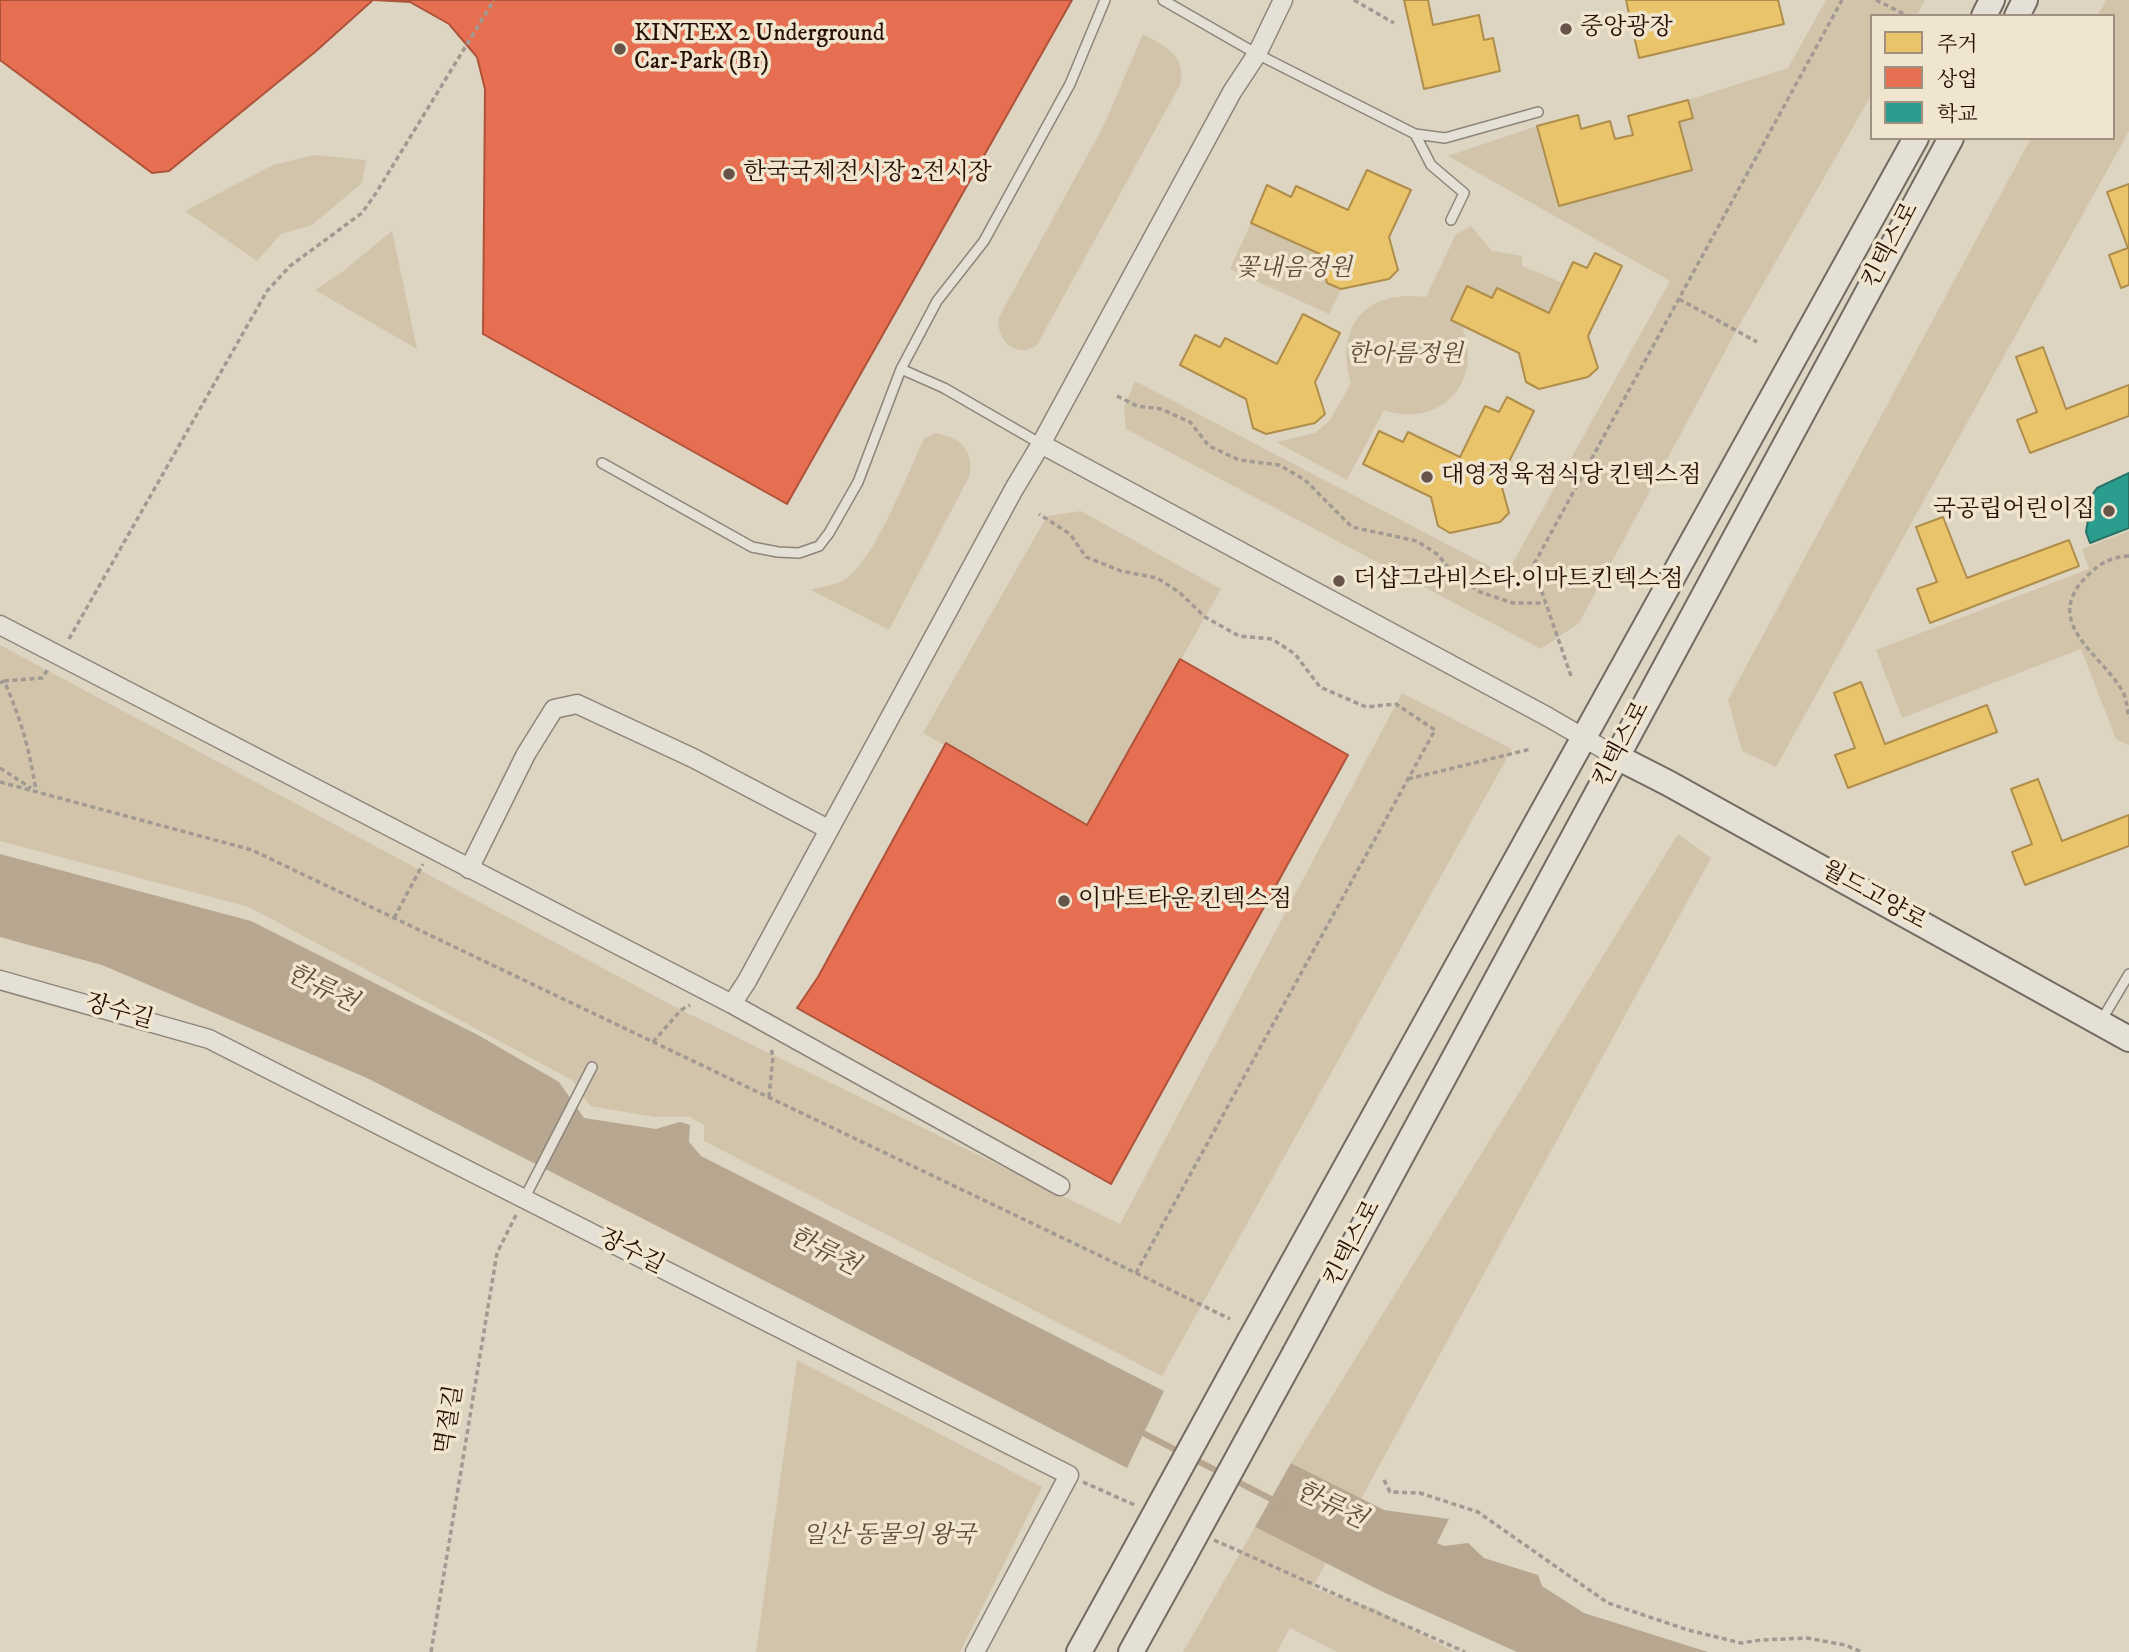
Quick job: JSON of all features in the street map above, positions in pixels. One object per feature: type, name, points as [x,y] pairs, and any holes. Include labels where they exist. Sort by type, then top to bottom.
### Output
[{"type":"main road","name":"킨텍스로","points":[[1079,1652],[1915,140]]},
{"type":"main road","name":"킨텍스로","points":[[1131,1652],[1296,1353],[1950,140]]},
{"type":"main road","name":"월드고양로","points":[[1617,757],[2129,1038]]},
{"type":"street","points":[[732,1004],[1233,92],[1257,54],[1283,0]]},
{"type":"street","points":[[1041,444],[1617,757]]},
{"type":"street","points":[[0,625],[732,1004],[1060,1185]]},
{"type":"street","points":[[469,869],[526,754],[554,709],[577,704],[693,758],[828,829]]},
{"type":"street","name":"장수길","points":[[0,980],[209,1039],[1069,1475]]},
{"type":"street","points":[[975,1652],[1069,1475]]},
{"type":"lane","points":[[602,463],[752,547],[799,553],[819,546],[858,482],[901,369],[937,301],[984,241],[1070,84],[1105,0]]},
{"type":"lane","points":[[1163,0],[1257,54],[1415,134],[1445,138],[1538,112]]},
{"type":"lane","points":[[1415,134],[1431,165],[1464,193],[1451,220]]},
{"type":"lane","points":[[901,369],[944,388],[1041,444]]},
{"type":"lane","points":[[2100,1023],[2129,974]]},
{"type":"lane","points":[[524,1199],[592,1067]]},
{"type":"path","points":[[69,639],[267,291],[290,266],[362,213],[494,0]]},
{"type":"path","points":[[1354,0],[1394,23]]},
{"type":"path","points":[[1571,676],[1533,565],[1842,0]]},
{"type":"path","points":[[1876,0],[1904,14]]},
{"type":"path","points":[[1679,299],[1757,342]]},
{"type":"path","points":[[1117,397],[1137,406],[1161,409],[1190,422],[1209,446],[1238,460],[1279,465],[1305,480],[1352,527],[1417,541],[1437,554],[1455,575],[1480,592],[1513,603],[1545,603]]},
{"type":"path","points":[[1039,514],[1070,534],[1086,557],[1121,571],[1157,578],[1179,592],[1205,617],[1239,636],[1272,639],[1295,654],[1320,687],[1366,707],[1396,704],[1435,730],[1136,1273]]},
{"type":"path","points":[[2129,556],[2115,557],[2098,565],[2078,585],[2072,596],[2070,614],[2073,629],[2125,695],[2129,718]]},
{"type":"path","points":[[36,792],[30,751],[18,713],[2,682],[42,678],[52,664]]},
{"type":"path","points":[[1408,779],[1531,750]]},
{"type":"path","points":[[0,768],[36,792]]},
{"type":"path","points":[[0,782],[252,850],[1230,1319]]},
{"type":"path","points":[[394,918],[424,863]]},
{"type":"path","points":[[653,1042],[681,1010],[690,1005]]},
{"type":"path","points":[[769,1097],[773,1057],[771,1048]]},
{"type":"path","name":"멱절길","points":[[431,1652],[497,1253],[524,1199]]},
{"type":"path","points":[[1069,1475],[1143,1508]]},
{"type":"path","points":[[1384,1480],[1390,1492],[1420,1493],[1478,1512],[1608,1603],[1688,1630],[1741,1643],[1807,1639],[1845,1645],[1862,1652]]},
{"type":"path","points":[[1205,1536],[1465,1652]]},
{"type":"green space","points":[[1826,0],[1925,0],[1918,14],[1870,14],[1870,97],[1736,331],[1579,623],[1541,649],[1126,429],[1124,408],[1135,381],[1506,575],[1670,281],[1448,156],[1537,126],[1559,206],[1692,170],[1679,122],[1693,118],[1688,100],[1788,68]]},
{"type":"green space","points":[[2106,0],[2129,0],[2129,131],[1776,767],[1742,751],[1728,700],[2030,140],[2115,140],[2115,14],[2098,14]]},
{"type":"green space","points":[[1143,34],[1166,47],[1177,58],[1181,83],[1037,345],[1026,350],[1013,348],[1001,335],[999,317],[1103,127]]},
{"type":"green space","points":[[315,155],[366,160],[362,183],[312,225],[281,234],[257,261],[185,211],[273,165]]},
{"type":"green space","name":"꽃내음정원","points":[[1251,223],[1320,254],[1327,283],[1341,289],[1329,314],[1230,269]]},
{"type":"green space","name":"한아름정원","points":[[1471,226],[1492,251],[1522,256],[1522,266],[1563,283],[1549,313],[1497,288],[1492,298],[1467,287],[1451,320],[1462,325],[1468,358],[1459,387],[1451,398],[1427,412],[1399,414],[1384,410],[1347,480],[1276,442],[1315,433],[1330,420],[1351,383],[1347,344],[1360,315],[1372,305],[1387,299],[1426,297],[1456,234]]},
{"type":"green space","points":[[392,231],[417,349],[315,290],[342,272]]},
{"type":"green space","points":[[935,433],[952,438],[963,446],[969,458],[970,475],[889,630],[811,590],[835,584],[847,578],[858,567],[880,534],[924,439]]},
{"type":"green space","points":[[1081,511],[1221,589],[1087,825],[923,733],[1047,516]]},
{"type":"green space","points":[[2129,531],[2129,745],[2116,739],[2081,649],[1902,718],[1876,650],[2089,569],[2082,549]]},
{"type":"green space","points":[[0,645],[681,1010],[1120,1224],[1402,693],[1512,749],[1162,1376],[704,1141],[704,1125],[690,1117],[655,1117],[590,1106],[572,1080],[249,907],[0,841]]},
{"type":"green space","points":[[1678,834],[1711,858],[1361,1499],[1291,1463]]},
{"type":"green space","name":"일산 동물의 왕국","points":[[797,1360],[1042,1487],[960,1652],[756,1652]]},
{"type":"green space","points":[[1255,1527],[1326,1563],[1312,1588],[1376,1609],[1454,1652],[1337,1652],[1290,1628],[1277,1652],[1183,1652]]},
{"type":"water","points":[[0,854],[251,921],[478,1035],[559,1082],[584,1118],[656,1129],[680,1122],[690,1125],[689,1142],[701,1156],[1164,1391],[1127,1468],[367,1078],[102,965],[0,937]]},
{"type":"water","points":[[1291,1463],[1384,1510],[1449,1519],[1437,1543],[1444,1546],[1468,1543],[1484,1558],[1538,1575],[1542,1586],[1584,1613],[1708,1652],[1517,1652],[1383,1592],[1255,1527]]},
{"type":"building: 주거","points":[[1404,0],[1428,0],[1433,25],[1479,15],[1484,40],[1493,38],[1500,71],[1424,89]]},
{"type":"building: 주거","points":[[1626,0],[1778,0],[1784,24],[1639,58]]},
{"type":"building: 주거","points":[[1688,100],[1693,118],[1679,122],[1692,170],[1559,206],[1537,126],[1578,115],[1581,129],[1610,121],[1615,139],[1633,135],[1628,116]]},
{"type":"building: 주거","points":[[1367,170],[1411,190],[1389,237],[1398,270],[1389,279],[1341,289],[1327,283],[1320,254],[1251,223],[1267,185],[1291,197],[1296,186],[1348,210]]},
{"type":"building: 주거","points":[[2129,184],[2129,285],[2121,288],[2109,255],[2128,248],[2107,192]]},
{"type":"building: 주거","points":[[1595,253],[1622,266],[1588,336],[1598,368],[1588,377],[1539,389],[1526,382],[1519,353],[1451,320],[1467,286],[1492,298],[1497,288],[1549,313],[1573,262],[1587,268]]},
{"type":"building: 주거","points":[[1303,314],[1340,333],[1315,382],[1325,414],[1315,423],[1266,434],[1253,428],[1246,399],[1180,365],[1195,335],[1220,347],[1225,338],[1277,364]]},
{"type":"building: 주거","points":[[2043,347],[2066,409],[2129,385],[2129,416],[2030,453],[2017,420],[2037,412],[2016,357]]},
{"type":"building: 주거","points":[[1507,397],[1534,411],[1500,480],[1509,513],[1500,522],[1450,533],[1438,526],[1431,497],[1363,464],[1379,431],[1403,442],[1408,432],[1460,457],[1485,406],[1499,412]]},
{"type":"building: 주거","points":[[1943,517],[1967,578],[2069,540],[2079,566],[1930,623],[1917,589],[1937,582],[1916,527]]},
{"type":"building: 주거","points":[[1861,682],[1885,744],[1987,705],[1997,732],[1848,788],[1835,755],[1855,748],[1834,693]]},
{"type":"building: 주거","points":[[2038,779],[2062,841],[2129,815],[2129,846],[2025,885],[2012,852],[2032,844],[2011,789]]},
{"type":"building: 상업","points":[[0,0],[373,0],[315,52],[169,171],[152,173],[0,60]]},
{"type":"building: 상업","name":"한국국제전시장 2전시장","points":[[374,0],[1072,0],[787,504],[483,334],[485,89],[477,57],[449,24],[410,2]]},
{"type":"building: 상업","name":"이마트타운 킨텍스점","points":[[1180,659],[1348,755],[1111,1184],[797,1008],[818,977],[946,743],[1087,825]]},
{"type":"building: 학교","name":"국공립어린이집","points":[[2129,473],[2129,528],[2090,543],[2086,532],[2092,495],[2097,488]]},
{"type":"waterway","name":"한류천","points":[[1139,1431],[1182,1453]]},
{"type":"waterway","name":"한류천","points":[[1192,1458],[1223,1474]]},
{"type":"waterway","name":"한류천","points":[[1232,1479],[1279,1503]]},
{"type":"place","name":"중앙광장","points":[[1566,29]]},
{"type":"place","name":"KINTEX 2 Underground Car-Park (B1)","points":[[620,49]]},
{"type":"place","name":"한국국제전시장 2전시장","points":[[729,174]]},
{"type":"place","name":"대영정육점식당 킨텍스점","points":[[1427,477]]},
{"type":"place","name":"국공립어린이집","points":[[2109,511]]},
{"type":"place","name":"더샵그라비스타.이마트킨텍스점","points":[[1339,581]]},
{"type":"place","name":"이마트타운 킨텍스점","points":[[1064,901]]}]
